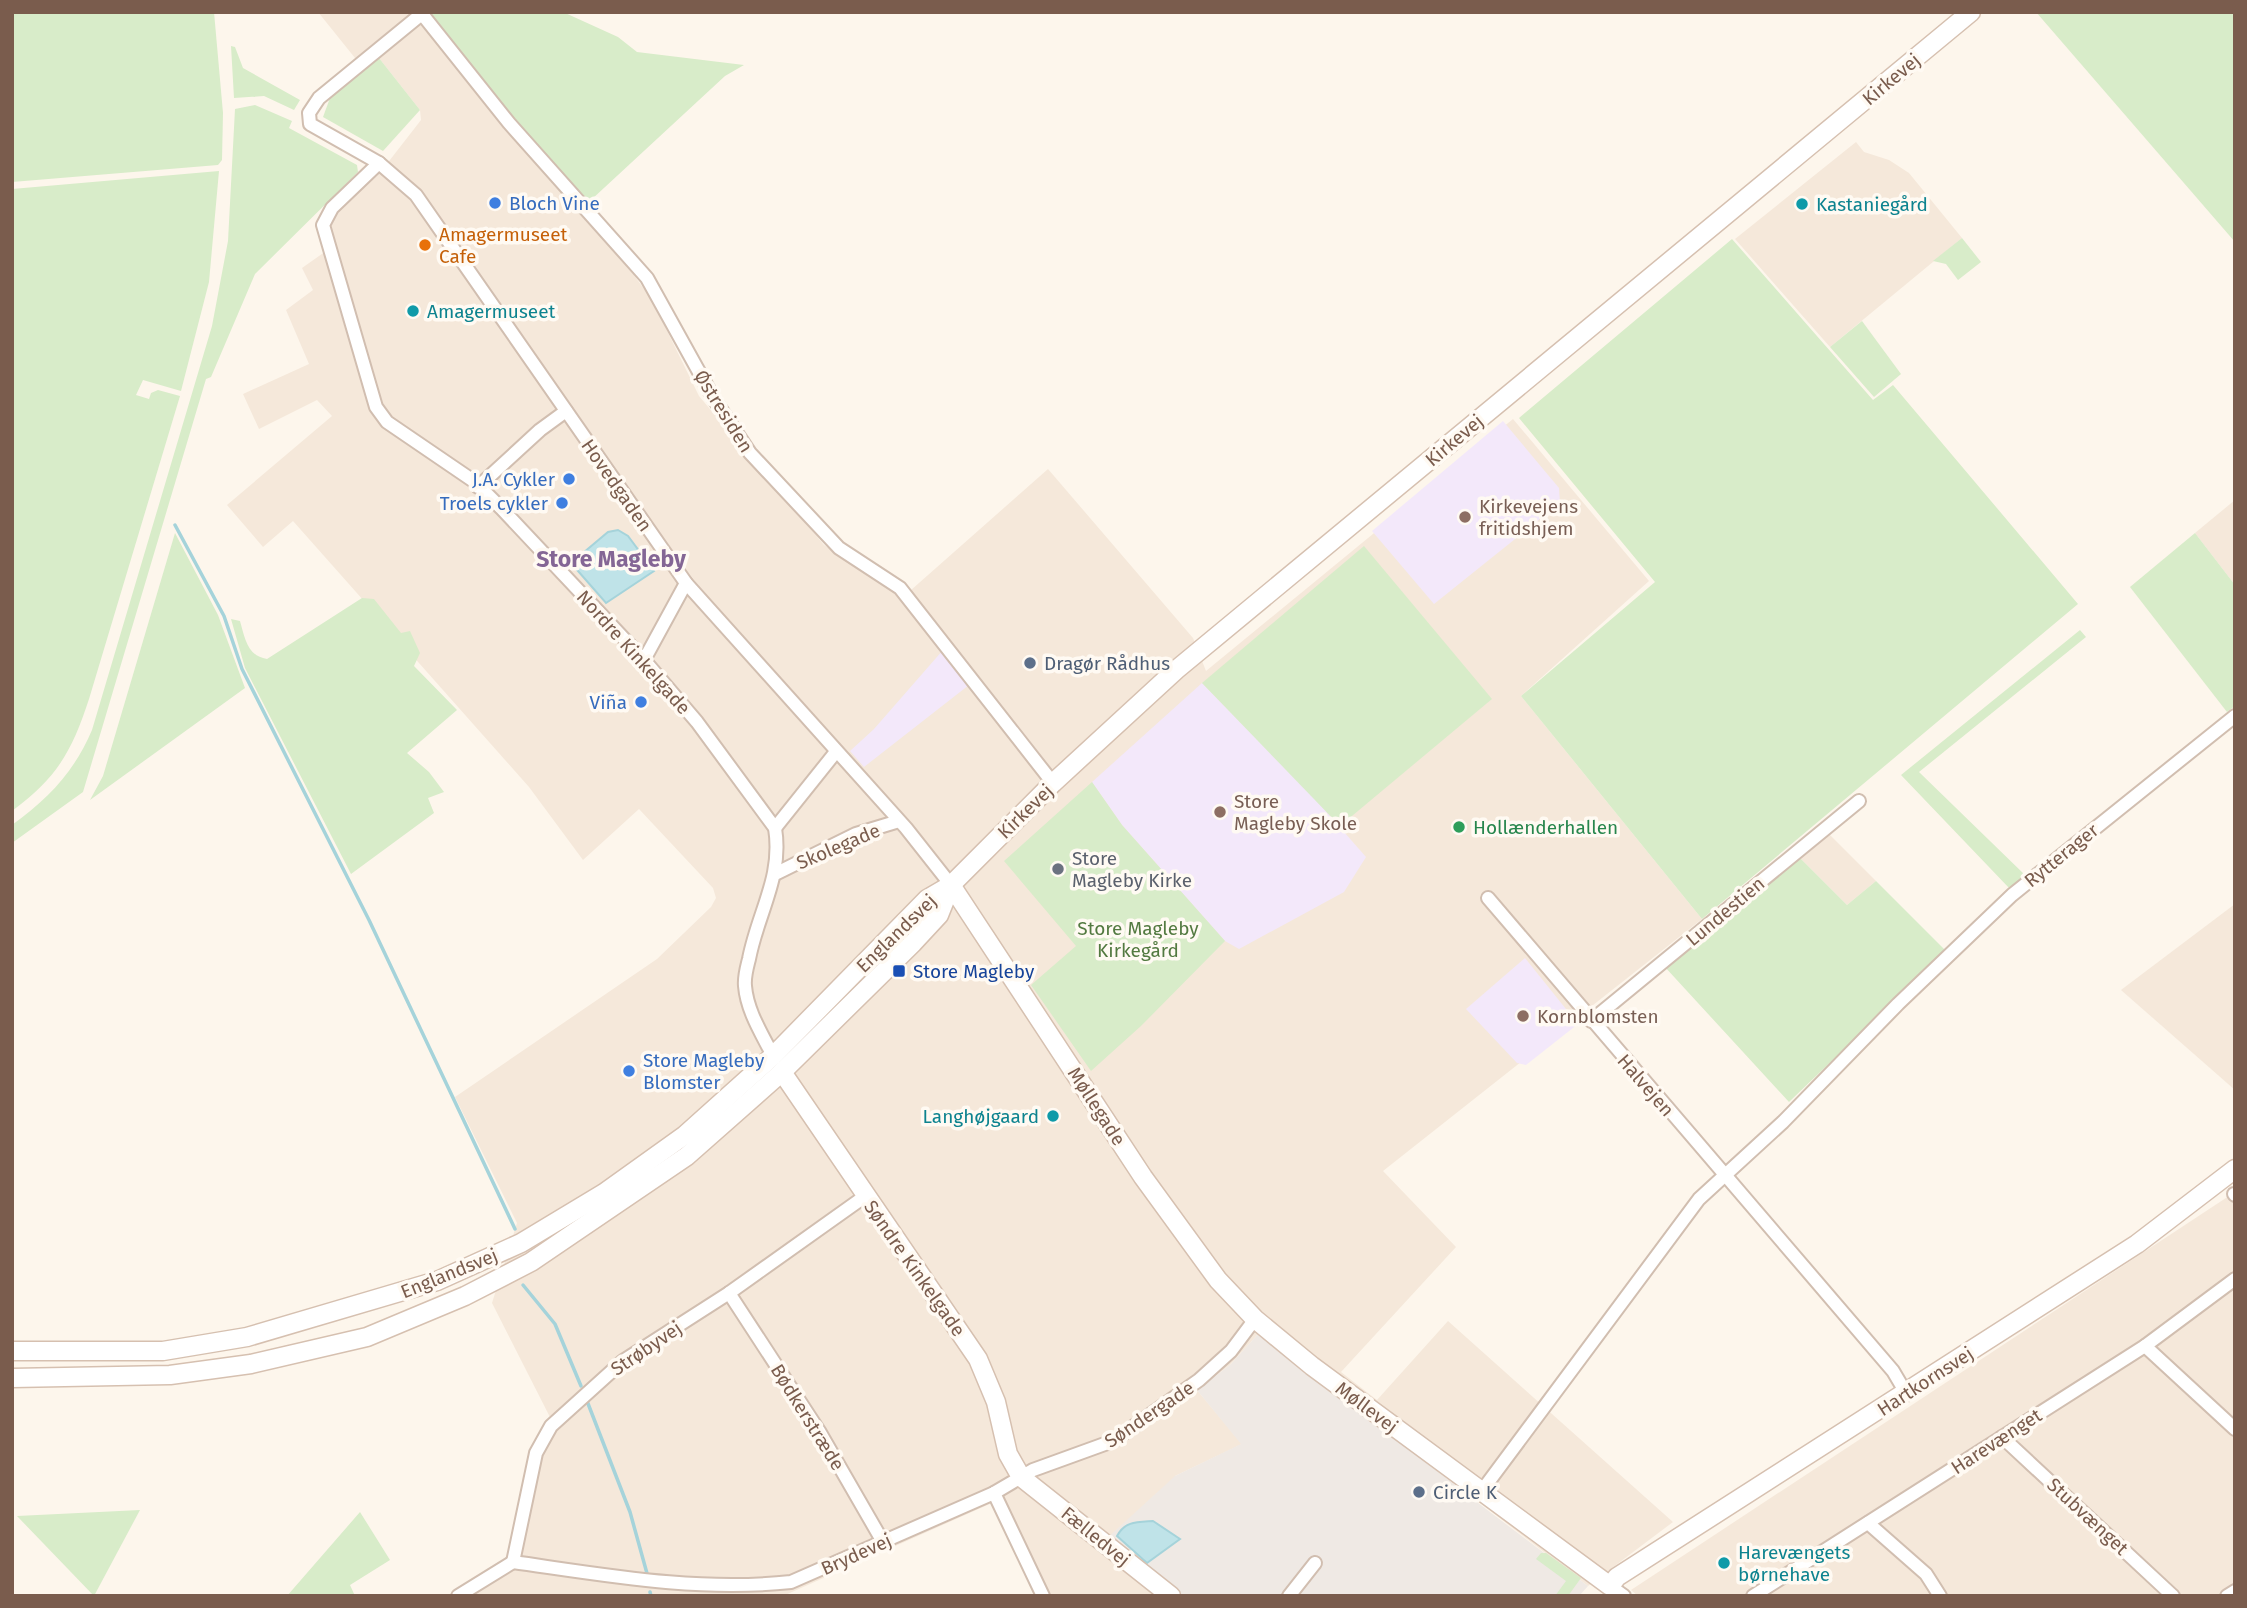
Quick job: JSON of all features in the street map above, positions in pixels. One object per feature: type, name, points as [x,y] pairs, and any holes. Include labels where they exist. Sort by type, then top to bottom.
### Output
[{"type":"main road","name":"Kirkevej","points":[[951,885],[1054,783],[1176,670],[1971,12]]},
{"type":"main road","name":"Englandsvej","points":[[12,1378],[170,1375],[251,1364],[368,1337],[465,1296],[531,1262],[687,1156],[778,1064],[927,899],[951,885]]},
{"type":"main road","name":"Møllegade","points":[[951,885],[1179,1228],[1218,1280],[1255,1319]]},
{"type":"main road","name":"Englandsvej","points":[[12,1351],[163,1351],[247,1337],[437,1281],[521,1243],[604,1193],[778,1064]]},
{"type":"main road","name":"Søndre Kinkelgade","points":[[778,1064],[864,1197],[978,1359],[989,1382],[1009,1454],[1021,1477]]},
{"type":"main road","name":"Hartkornsvej","points":[[1617,1591],[1616,1577],[2137,1244],[2235,1169]]},
{"type":"main road","name":"Møllevej","points":[[1255,1319],[1311,1366],[1617,1591]]},
{"type":"main road","name":"Fælledvej","points":[[1021,1477],[1171,1596]]},
{"type":"street","name":"Østresiden","points":[[423,13],[509,123],[646,278],[714,399],[750,453],[839,548],[900,588],[1054,783]]},
{"type":"street","name":"Hovedgaden","points":[[423,13],[319,98],[309,113],[310,124],[379,163],[416,195],[686,583],[899,821],[951,885]]},
{"type":"street","name":"Nordre Kinkelgade","points":[[379,163],[332,208],[323,225],[376,407],[387,422],[478,487],[501,508],[645,660],[697,722],[775,828]]},
{"type":"street","points":[[478,487],[540,430],[566,411]]},
{"type":"street","points":[[645,660],[686,583]]},
{"type":"street","name":"Rytterager","points":[[1723,1175],[1783,1122],[1898,1004],[2031,880],[2235,716]]},
{"type":"street","points":[[778,1064],[750,1008],[744,984],[755,931],[776,873],[778,849],[775,828],[835,752]]},
{"type":"street","name":"Lundestien","points":[[1591,1021],[1859,801]]},
{"type":"street","name":"Skolegade","points":[[776,873],[856,834],[899,821]]},
{"type":"street","name":"Halvejen","points":[[1488,898],[1894,1371],[1906,1393]]},
{"type":"street","points":[[1481,1492],[1699,1199],[1723,1175]]},
{"type":"street","name":"Strøbyvej","points":[[513,1562],[536,1453],[551,1426],[623,1361],[729,1293],[864,1197]]},
{"type":"street","name":"Harevænget","points":[[1753,1596],[2145,1346],[2235,1279]]},
{"type":"street","name":"Bødkerstræde","points":[[729,1293],[818,1431],[883,1542]]},
{"type":"street","name":"Søndergade","points":[[1021,1477],[1093,1450],[1133,1429],[1199,1380],[1231,1351],[1255,1319]]},
{"type":"street","points":[[2145,1346],[2235,1429]]},
{"type":"street","name":"Stubvænget","points":[[2002,1437],[2174,1596]]},
{"type":"street","name":"Brydevej","points":[[513,1562],[655,1583],[761,1586],[791,1583],[994,1493],[1021,1477]]},
{"type":"street","points":[[994,1493],[1043,1596]]},
{"type":"street","points":[[1868,1523],[1926,1574],[1936,1595]]},
{"type":"street","points":[[458,1596],[513,1562]]},
{"type":"street","points":[[1289,1596],[1315,1563]]},
{"type":"street","points":[[2227,1596],[2235,1591]]},
{"type":"shaded area","points":[[318,12],[418,12],[604,234],[652,300],[699,396],[824,545],[902,598],[1048,469],[1193,638],[1206,671],[1513,419],[1649,581],[1521,696],[1702,919],[1383,1171],[1456,1247],[1341,1372],[1377,1400],[1448,1321],[1673,1522],[1588,1586],[1259,1333],[1230,1365],[1197,1390],[1242,1444],[1175,1476],[1174,1596],[1036,1596],[992,1503],[783,1596],[471,1596],[513,1571],[544,1443],[555,1427],[492,1303],[517,1223],[455,1097],[657,959],[711,907],[716,898],[713,888],[639,809],[583,860],[529,787],[293,521],[263,547],[227,505],[332,416],[317,400],[259,429],[243,394],[309,364],[286,310],[313,290],[302,268],[336,244],[329,223],[336,211],[379,174],[421,120],[420,110],[379,58],[355,58]]},
{"type":"shaded area","points":[[1856,142],[1864,152],[1889,160],[1909,173],[1962,238],[1830,347],[1735,239]]},
{"type":"shaded area","name":"Kirkevejens fritidshjem","points":[[1503,421],[1559,488],[1560,503],[1434,604],[1372,531]]},
{"type":"shaded area","points":[[2235,500],[2235,585],[2195,533]]},
{"type":"shaded area","points":[[943,650],[969,685],[864,767],[850,751],[874,729]]},
{"type":"shaded area","name":"Store Magleby Skole","points":[[1202,683],[1315,799],[1366,857],[1344,892],[1239,949],[1225,941],[1122,825],[1092,782]]},
{"type":"shaded area","points":[[1828,833],[1876,881],[1847,905],[1799,857]]},
{"type":"shaded area","points":[[2235,904],[2235,1090],[2121,990]]},
{"type":"shaded area","name":"Kornblomsten","points":[[1525,958],[1578,1024],[1526,1065],[1517,1063],[1466,1009]]},
{"type":"shaded area","points":[[2235,1192],[2235,1596],[1638,1596],[1631,1590]]},
{"type":"shaded area","points":[[1259,1333],[1588,1586],[1579,1596],[1174,1596],[1105,1540],[1175,1476],[1241,1444],[1197,1390],[1230,1365]]},
{"type":"green space","points":[[12,12],[214,12],[223,113],[222,160],[218,165],[12,182]]},
{"type":"green space","points":[[434,12],[563,12],[618,37],[637,52],[744,65],[725,76],[591,200],[586,199],[502,106],[428,16]]},
{"type":"green space","points":[[2036,12],[2235,12],[2235,242]]},
{"type":"green space","points":[[231,46],[235,47],[243,68],[300,100],[294,110],[264,96],[234,98]]},
{"type":"green space","points":[[379,58],[420,110],[383,151],[323,117],[330,98]]},
{"type":"green space","points":[[255,105],[292,121],[289,128],[357,165],[358,172],[255,274],[211,377],[206,379],[83,792],[12,843],[12,825],[38,805],[59,783],[77,759],[92,730],[212,326],[228,241],[235,109]]},
{"type":"green space","points":[[219,171],[209,282],[181,391],[143,380],[136,395],[149,399],[151,393],[158,390],[180,396],[89,699],[76,734],[61,762],[41,787],[12,811],[12,189]]},
{"type":"green space","points":[[1962,238],[1981,262],[1958,280],[1946,264],[1933,261]]},
{"type":"green space","points":[[1732,239],[1873,400],[1893,385],[2078,604],[1702,919],[1521,696],[1655,582],[1519,418]]},
{"type":"green space","points":[[1862,321],[1901,374],[1874,397],[1830,347]]},
{"type":"green space","points":[[175,533],[218,615],[245,688],[90,800],[103,776]]},
{"type":"green space","points":[[2195,533],[2235,585],[2235,706],[2227,712],[2130,587]]},
{"type":"green space","points":[[1364,546],[1492,699],[1340,826],[1202,683]]},
{"type":"green space","points":[[362,598],[374,599],[401,633],[410,631],[420,653],[414,666],[457,710],[407,753],[429,772],[444,792],[428,798],[434,813],[351,874],[245,668],[231,619],[240,621],[251,650],[267,659]]},
{"type":"green space","points":[[2080,630],[2086,637],[1919,772],[2025,875],[2010,889],[1901,775]]},
{"type":"green space","name":"Store Magleby Kirkegård","points":[[1092,782],[1122,825],[1225,941],[1141,1026],[1091,1071],[1031,985],[1076,946],[1004,861]]},
{"type":"green space","points":[[1799,857],[1847,905],[1876,881],[1946,951],[1789,1102],[1664,966]]},
{"type":"green space","points":[[140,1510],[94,1596],[17,1516]]},
{"type":"green space","points":[[360,1512],[390,1560],[350,1585],[355,1596],[287,1596]]},
{"type":"green space","points":[[1541,1553],[1546,1553],[1581,1578],[1568,1596],[1555,1596],[1566,1581],[1536,1559]]},
{"type":"water","points":[[618,530],[628,536],[654,571],[606,603],[571,563],[608,532]]},
{"type":"water","points":[[1153,1521],[1180,1539],[1147,1563],[1117,1536],[1128,1525]]},
{"type":"waterway","points":[[175,525],[224,616],[242,669],[369,920],[515,1229]]},
{"type":"waterway","points":[[523,1285],[555,1324],[581,1386]]},
{"type":"waterway","points":[[587,1401],[630,1512],[648,1577]]},
{"type":"waterway","points":[[650,1592],[651,1596]]},
{"type":"place","name":"Bloch Vine","points":[[495,203]]},
{"type":"place","name":"Kastaniegård","points":[[1802,204]]},
{"type":"place","name":"Amagermuseet Cafe","points":[[425,245]]},
{"type":"place","name":"Amagermuseet","points":[[413,311]]},
{"type":"place","name":"J.A. Cykler","points":[[569,479]]},
{"type":"place","name":"Troels cykler","points":[[562,503]]},
{"type":"place","name":"Kirkevejens fritidshjem","points":[[1465,517]]},
{"type":"place","name":"Dragør Rådhus","points":[[1030,663]]},
{"type":"place","name":"Viña","points":[[641,702]]},
{"type":"place","name":"Store Magleby Skole","points":[[1220,812]]},
{"type":"place","name":"Hollænderhallen","points":[[1459,827]]},
{"type":"place","name":"Store Magleby Kirke","points":[[1058,869]]},
{"type":"place","name":"Store Magleby","points":[[899,971]]},
{"type":"place","name":"Kornblomsten","points":[[1523,1016]]},
{"type":"place","name":"Store Magleby Blomster","points":[[629,1071]]},
{"type":"place","name":"Langhøjgaard","points":[[1053,1116]]},
{"type":"place","name":"Circle K","points":[[1419,1492]]},
{"type":"place","name":"Harevængets børnehave","points":[[1724,1563]]},
{"type":"district","name":"Store Magleby","points":[[611,559]]}]
